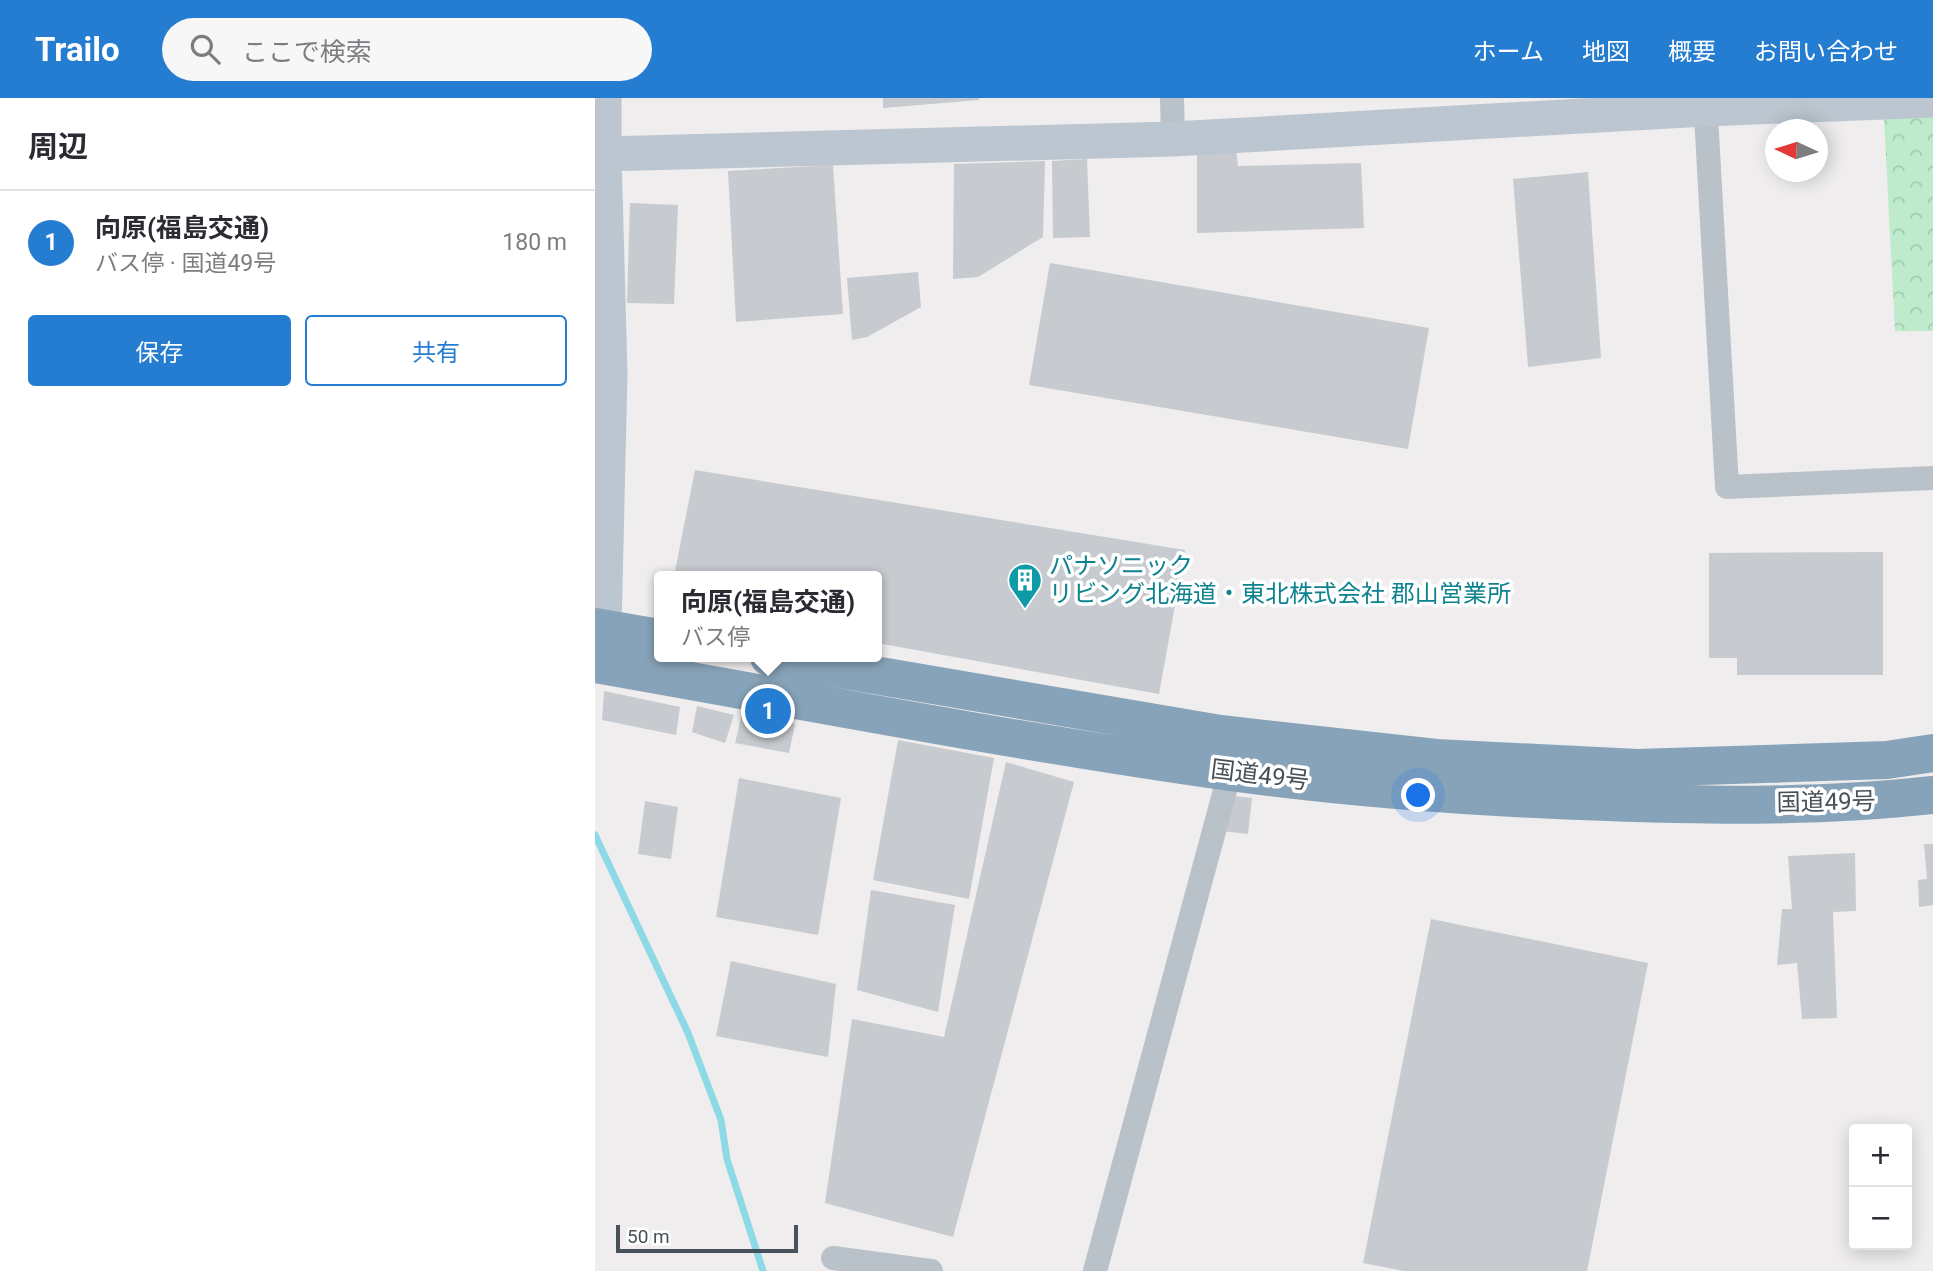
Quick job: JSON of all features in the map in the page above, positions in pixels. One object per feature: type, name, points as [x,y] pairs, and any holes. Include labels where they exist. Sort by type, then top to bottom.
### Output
[{"type":"highway","points":[[598,640],[654,638]]},
{"type":"highway","name":"国道49号","points":[[598,640],[654,653]]},
{"type":"highway","name":"国道49号","points":[[690,662],[999,736],[1230,772],[1315,782],[1530,800],[1657,804],[1885,800],[1933,795]]},
{"type":"highway","name":"国道49号","points":[[798,662],[1220,734],[1436,758],[1637,768],[1887,760],[1933,753]]},
{"type":"street","points":[[598,640],[610,373],[604,98]]},
{"type":"street","points":[[1172,98],[1174,139]]},
{"type":"street","points":[[604,154],[1174,139],[1705,104],[1933,100]]},
{"type":"street","points":[[1705,104],[1727,487],[1933,478]]},
{"type":"street","points":[[1095,1271],[1230,772]]},
{"type":"street","points":[[833,1258],[867,1267],[931,1271]]},
{"type":"green space","points":[[1933,116],[1933,331],[1895,331],[1884,118]]},
{"type":"building","points":[[883,98],[979,98],[979,100],[883,108]]},
{"type":"building","points":[[1236,148],[1238,166],[1361,163],[1364,228],[1197,233],[1197,152]]},
{"type":"building","points":[[1087,159],[1090,237],[1053,238],[1052,161]]},
{"type":"building","points":[[1045,161],[1043,237],[978,277],[953,279],[954,164]]},
{"type":"building","points":[[833,165],[843,314],[736,322],[728,171]]},
{"type":"building","points":[[1588,172],[1601,358],[1528,367],[1513,179]]},
{"type":"building","points":[[630,203],[678,205],[674,304],[627,303]]},
{"type":"building","points":[[1050,263],[1429,328],[1408,449],[1029,385]]},
{"type":"building","points":[[918,272],[921,307],[867,337],[852,340],[847,278]]},
{"type":"building","name":"パナソニック リビング北海道・東北株式会社 郡山営業所","points":[[695,470],[1185,550],[1159,694],[882,644],[882,571],[675,571]]},
{"type":"building","points":[[1883,552],[1883,675],[1737,675],[1737,658],[1709,658],[1709,553]]},
{"type":"building","points":[[604,691],[680,707],[676,735],[602,720]]},
{"type":"building","points":[[697,706],[734,715],[725,743],[692,732]]},
{"type":"building","points":[[742,714],[795,724],[789,753],[735,743]]},
{"type":"building","points":[[898,740],[994,758],[969,899],[873,880]]},
{"type":"building","points":[[1006,762],[1074,782],[953,1237],[825,1203],[852,1019],[944,1037]]},
{"type":"building","points":[[739,778],[841,798],[818,935],[716,917]]},
{"type":"building","points":[[1226,795],[1252,798],[1248,834],[1222,831]]},
{"type":"building","points":[[645,801],[678,807],[671,859],[638,854]]},
{"type":"building","points":[[1924,844],[1933,844],[1933,905],[1919,907],[1918,880],[1927,879]]},
{"type":"building","points":[[1855,853],[1856,911],[1833,912],[1837,1018],[1802,1019],[1797,963],[1777,965],[1782,909],[1792,909],[1788,856]]},
{"type":"building","points":[[871,890],[955,905],[938,1012],[857,990]]},
{"type":"building","points":[[1431,919],[1648,963],[1587,1271],[1404,1271],[1363,1263]]},
{"type":"building","points":[[731,961],[836,984],[828,1057],[716,1036]]},
{"type":"waterway","points":[[595,835],[688,1033],[721,1120],[727,1159],[763,1271]]},
{"type":"place","name":"パナソニック リビング北海道・東北株式会社 郡山営業所","points":[[1025,610]]},
{"type":"place","name":"向原(福島交通)","points":[[768,711]]}]
